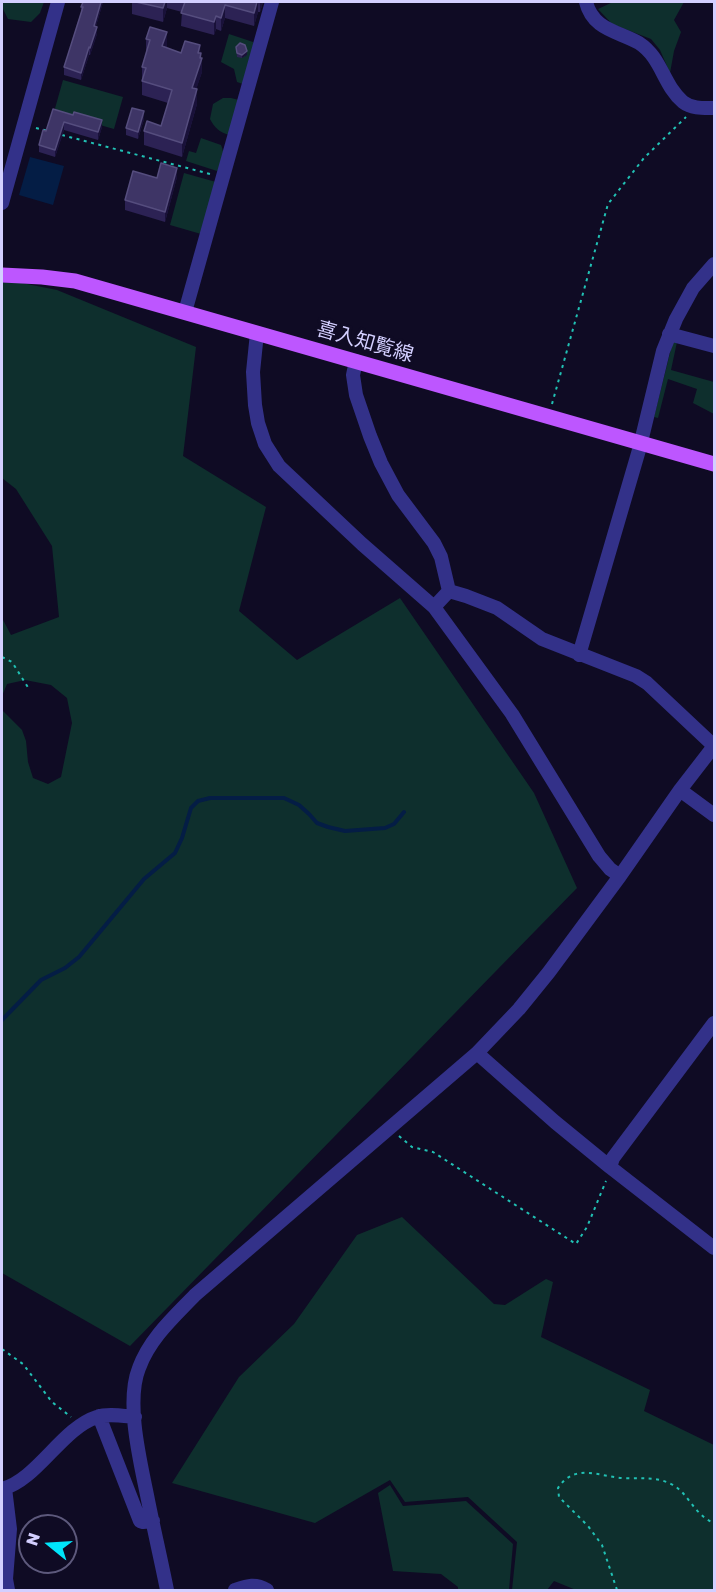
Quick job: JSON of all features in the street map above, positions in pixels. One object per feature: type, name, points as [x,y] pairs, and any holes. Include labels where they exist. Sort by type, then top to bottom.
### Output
[{"type":"main road","name":"喜入知覧線","points":[[2,275],[75,281],[714,464]]},
{"type":"street","points":[[2,203],[58,2]]},
{"type":"street","points":[[185,312],[272,2]]},
{"type":"street","points":[[586,2],[602,26],[639,44],[656,58],[672,90],[685,103],[696,108],[714,108]]},
{"type":"street","points":[[579,655],[641,442],[663,351],[669,334],[693,288],[714,264]]},
{"type":"street","points":[[257,333],[253,372],[255,405],[265,444],[279,466],[362,544],[434,607],[512,714],[599,856],[610,869],[620,876]]},
{"type":"street","points":[[669,334],[714,346]]},
{"type":"street","points":[[356,361],[353,375],[356,395],[377,454],[398,495],[434,543],[441,557],[449,591]]},
{"type":"street","points":[[434,607],[449,591]]},
{"type":"street","points":[[167,1590],[139,1456],[135,1416],[134,1387],[139,1366],[154,1339],[195,1295],[477,1053],[519,1009],[549,972],[714,746],[647,683],[636,676],[542,639],[497,608],[449,591]]},
{"type":"street","points":[[680,790],[714,815]]},
{"type":"street","points":[[610,1167],[613,1158],[714,1023]]},
{"type":"street","points":[[477,1053],[555,1122],[714,1248]]},
{"type":"street","points":[[8,1590],[6,1579],[10,1528],[3,1489],[21,1479],[81,1425],[99,1416],[135,1416]]},
{"type":"street","points":[[99,1416],[140,1521],[153,1521]]},
{"type":"street","points":[[235,1590],[251,1585],[267,1590]]},
{"type":"path","points":[[548,416],[608,204],[644,158],[696,108]]},
{"type":"path","points":[[24,125],[223,178]]},
{"type":"path","points":[[2,657],[12,662],[29,689]]},
{"type":"path","points":[[390,1129],[412,1147],[433,1152],[576,1244],[587,1227],[610,1167]]},
{"type":"path","points":[[2,1349],[23,1364],[52,1402],[81,1425]]},
{"type":"path","points":[[617,1590],[602,1545],[588,1526],[557,1494],[558,1488],[567,1478],[575,1474],[592,1472],[621,1478],[650,1478],[663,1481],[676,1486],[700,1514],[714,1523]]},
{"type":"green space","points":[[2,2],[44,2],[40,13],[31,22],[8,19]]},
{"type":"green space","points":[[613,2],[684,2],[674,20],[681,32],[674,51],[670,73],[660,50],[651,39],[612,24],[598,9]]},
{"type":"green space","points":[[229,34],[253,42],[255,45],[243,84],[237,82],[234,69],[221,62]]},
{"type":"green space","points":[[63,80],[123,97],[114,129],[54,112]]},
{"type":"green space","points":[[223,98],[239,100],[229,135],[218,129],[210,119],[213,104]]},
{"type":"green space","points":[[201,138],[221,145],[223,159],[217,171],[186,161],[189,151],[196,153]]},
{"type":"green space","points":[[184,173],[216,182],[201,234],[170,225]]},
{"type":"green space","points":[[2,279],[57,290],[196,347],[183,456],[266,507],[239,611],[297,660],[400,598],[534,793],[577,888],[130,1346],[2,1273],[2,710],[22,730],[33,778],[48,784],[61,777],[72,723],[67,698],[51,685],[25,680],[7,684],[2,696],[2,618],[11,635],[59,617],[52,546],[16,489],[2,478]]},
{"type":"green space","points":[[673,341],[677,342],[671,370],[714,382],[714,414],[693,403],[697,389],[668,379],[658,418],[654,417]]},
{"type":"green space","points":[[402,1217],[494,1304],[505,1305],[546,1279],[553,1282],[541,1337],[650,1390],[644,1411],[714,1445],[714,1590],[576,1590],[554,1581],[547,1590],[512,1590],[517,1542],[468,1497],[405,1502],[390,1480],[315,1523],[172,1483],[239,1377],[294,1324],[357,1235]]},
{"type":"green space","points":[[390,1485],[403,1506],[466,1501],[513,1544],[509,1590],[458,1590],[458,1587],[441,1574],[393,1571],[378,1493]]},
{"type":"water","points":[[30,157],[64,166],[53,205],[19,195]]},
{"type":"building","points":[[83,2],[101,2],[94,26],[97,27],[81,73],[64,67]]},
{"type":"building","points":[[136,2],[165,2],[163,8]]},
{"type":"building","points":[[185,2],[257,2],[254,13],[225,5],[221,18],[216,16],[214,22],[181,13]]},
{"type":"building","points":[[150,27],[167,32],[162,46],[181,53],[185,41],[200,45],[198,53],[201,53],[200,58],[202,58],[192,88],[197,89],[182,143],[144,131],[147,121],[161,126],[172,90],[142,81],[146,68],[142,67],[150,40],[146,39]]},
{"type":"building","points":[[240,43],[245,45],[247,51],[242,55],[237,53],[236,47]]},
{"type":"building","points":[[132,108],[144,111],[138,132],[126,128]]},
{"type":"building","points":[[53,109],[102,120],[98,132],[64,122],[55,150],[39,145]]},
{"type":"building","points":[[161,163],[177,168],[165,212],[125,200],[133,171],[157,178]]},
{"type":"waterway","points":[[2,1020],[41,980],[65,968],[79,957],[144,879],[175,853],[191,808],[198,801],[210,798],[284,798],[299,805],[317,823],[345,831],[385,828],[394,824],[404,812]]}]
